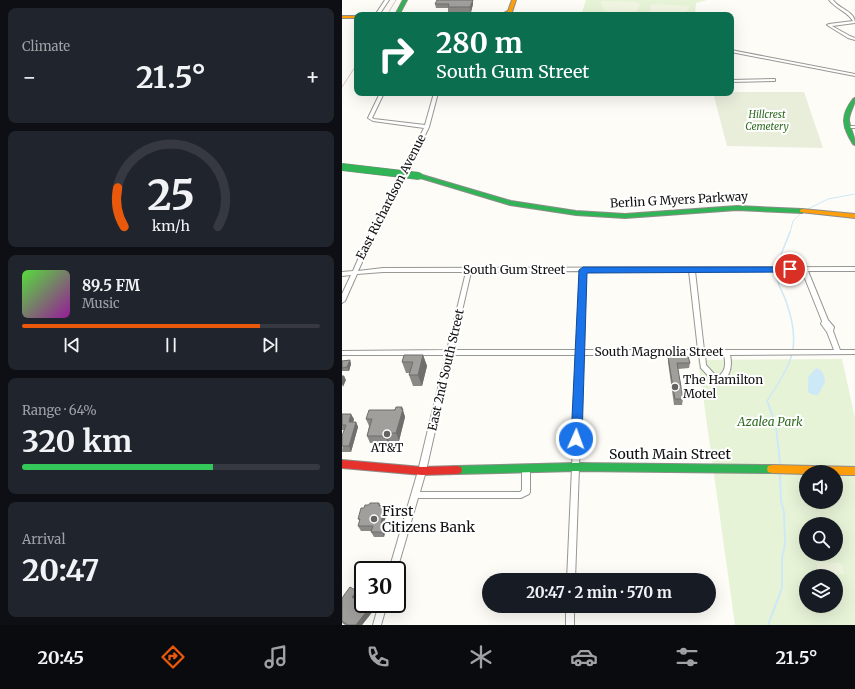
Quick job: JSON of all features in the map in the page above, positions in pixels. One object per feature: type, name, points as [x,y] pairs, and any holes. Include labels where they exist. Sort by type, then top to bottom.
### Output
[{"type":"main road","points":[[400,12],[405,0]]},
{"type":"main road","points":[[509,12],[514,0]]},
{"type":"main road","points":[[342,17],[354,17]]},
{"type":"main road","points":[[855,100],[846,112],[845,120],[851,127],[855,143]]},
{"type":"main road","name":"Berlin G Myers Parkway","points":[[342,167],[419,176],[510,203],[576,214],[641,215],[736,208],[790,210],[855,216]]},
{"type":"main road","name":"South Main Street","points":[[342,464],[422,471],[575,467],[743,468],[855,471]]},
{"type":"street","points":[[380,12],[387,0]]},
{"type":"street","points":[[830,0],[834,6],[850,14],[854,18],[855,22],[829,25],[855,39]]},
{"type":"street","points":[[850,14],[855,13]]},
{"type":"street","points":[[734,52],[855,75]]},
{"type":"street","points":[[734,81],[774,80]]},
{"type":"street","points":[[381,96],[370,118],[373,120],[427,127]]},
{"type":"street","name":"East Richardson Avenue","points":[[342,300],[354,272],[427,127],[435,96]]},
{"type":"street","points":[[804,269],[826,321],[824,324],[830,331],[838,352]]},
{"type":"street","name":"South Gum Street","points":[[342,274],[383,270],[855,269]]},
{"type":"street","name":"East 2nd South Street","points":[[396,561],[422,471],[469,270]]},
{"type":"street","points":[[571,573],[583,270]]},
{"type":"street","points":[[692,270],[703,352],[703,366],[716,380],[723,378],[726,375],[728,368],[727,354],[729,352]]},
{"type":"street","name":"South Magnolia Street","points":[[342,353],[855,352]]},
{"type":"street","points":[[415,495],[522,495],[526,492],[526,469]]},
{"type":"street","points":[[377,625],[380,613]]},
{"type":"street","points":[[570,613],[570,625]]},
{"type":"green space","points":[[586,0],[707,0],[696,3],[695,12],[582,12]]},
{"type":"green space","points":[[602,1],[636,2],[640,4],[636,12],[609,12],[602,6]]},
{"type":"green space","points":[[651,5],[690,6],[684,12],[650,12]]},
{"type":"green space","name":"Hillcrest Cemetery","points":[[734,92],[804,92],[823,148],[727,146],[714,96],[734,96]]},
{"type":"green space","name":"Azalea Park","points":[[842,359],[855,418],[855,625],[735,625],[698,360]]},
{"type":"green space","points":[[816,562],[841,563],[843,569],[818,569]]},
{"type":"water","points":[[816,368],[823,373],[825,382],[818,395],[814,395],[809,393],[808,377]]},
{"type":"building","points":[[437,0],[473,0],[470,7],[448,7],[449,4],[435,4]]},
{"type":"building","points":[[404,355],[423,355],[418,375],[409,375],[413,362],[402,362]]},
{"type":"building","points":[[688,356],[690,363],[677,363],[683,399],[675,399],[668,357]]},
{"type":"building","points":[[350,360],[347,367],[342,368],[342,361]]},
{"type":"building","points":[[396,407],[402,407],[401,409],[403,409],[396,433],[386,433],[385,436],[367,436],[372,419],[366,419],[369,410],[395,410]]},
{"type":"building","points":[[342,414],[351,414],[349,422],[356,422],[349,446],[342,446],[342,436],[346,425],[342,425]]},
{"type":"building","name":"First Citizens Bank","points":[[370,503],[379,503],[379,506],[385,506],[381,523],[384,523],[382,532],[371,532],[373,526],[358,526],[361,508],[364,508],[365,505],[369,505]]},
{"type":"building","points":[[350,587],[354,589],[354,595],[352,597],[354,598],[354,613],[365,613],[356,625],[348,625],[342,621],[342,598]]},
{"type":"waterway","points":[[804,211],[828,199],[855,194]]},
{"type":"waterway","points":[[790,233],[793,221],[801,213]]},
{"type":"waterway","points":[[776,267],[790,232]]},
{"type":"waterway","points":[[768,404],[767,401],[788,366],[794,344],[794,333],[791,319],[786,300],[777,281],[776,272]]},
{"type":"waterway","points":[[768,403],[776,426],[780,463]]},
{"type":"waterway","points":[[768,625],[782,588],[782,558],[785,544],[784,512],[781,501],[780,473]]},
{"type":"railway","points":[[389,12],[396,0]]},
{"type":"railway","points":[[342,87],[354,69]]},
{"type":"traffic: fast","points":[[398,12],[405,0]]},
{"type":"traffic: fast","points":[[855,100],[846,116],[847,126],[855,143]]},
{"type":"traffic: fast","points":[[342,167],[419,176]]},
{"type":"traffic: fast","points":[[419,176],[510,203],[576,213],[625,216],[737,208],[802,211]]},
{"type":"traffic: fast","points":[[457,470],[575,467],[772,469]]},
{"type":"traffic: slow","points":[[510,12],[514,0]]},
{"type":"traffic: slow","points":[[342,17],[354,17]]},
{"type":"traffic: slow","points":[[802,211],[855,216]]},
{"type":"traffic: slow","points":[[772,469],[855,471]]},
{"type":"traffic: jam","points":[[342,464],[422,471],[457,470]]},
{"type":"place","name":"The Hamilton Motel","points":[[675,387]]},
{"type":"place","name":"AT&T","points":[[387,434]]},
{"type":"place","name":"First Citizens Bank","points":[[374,519]]},
{"type":"route","points":[[576,439],[583,270],[790,269]]}]
